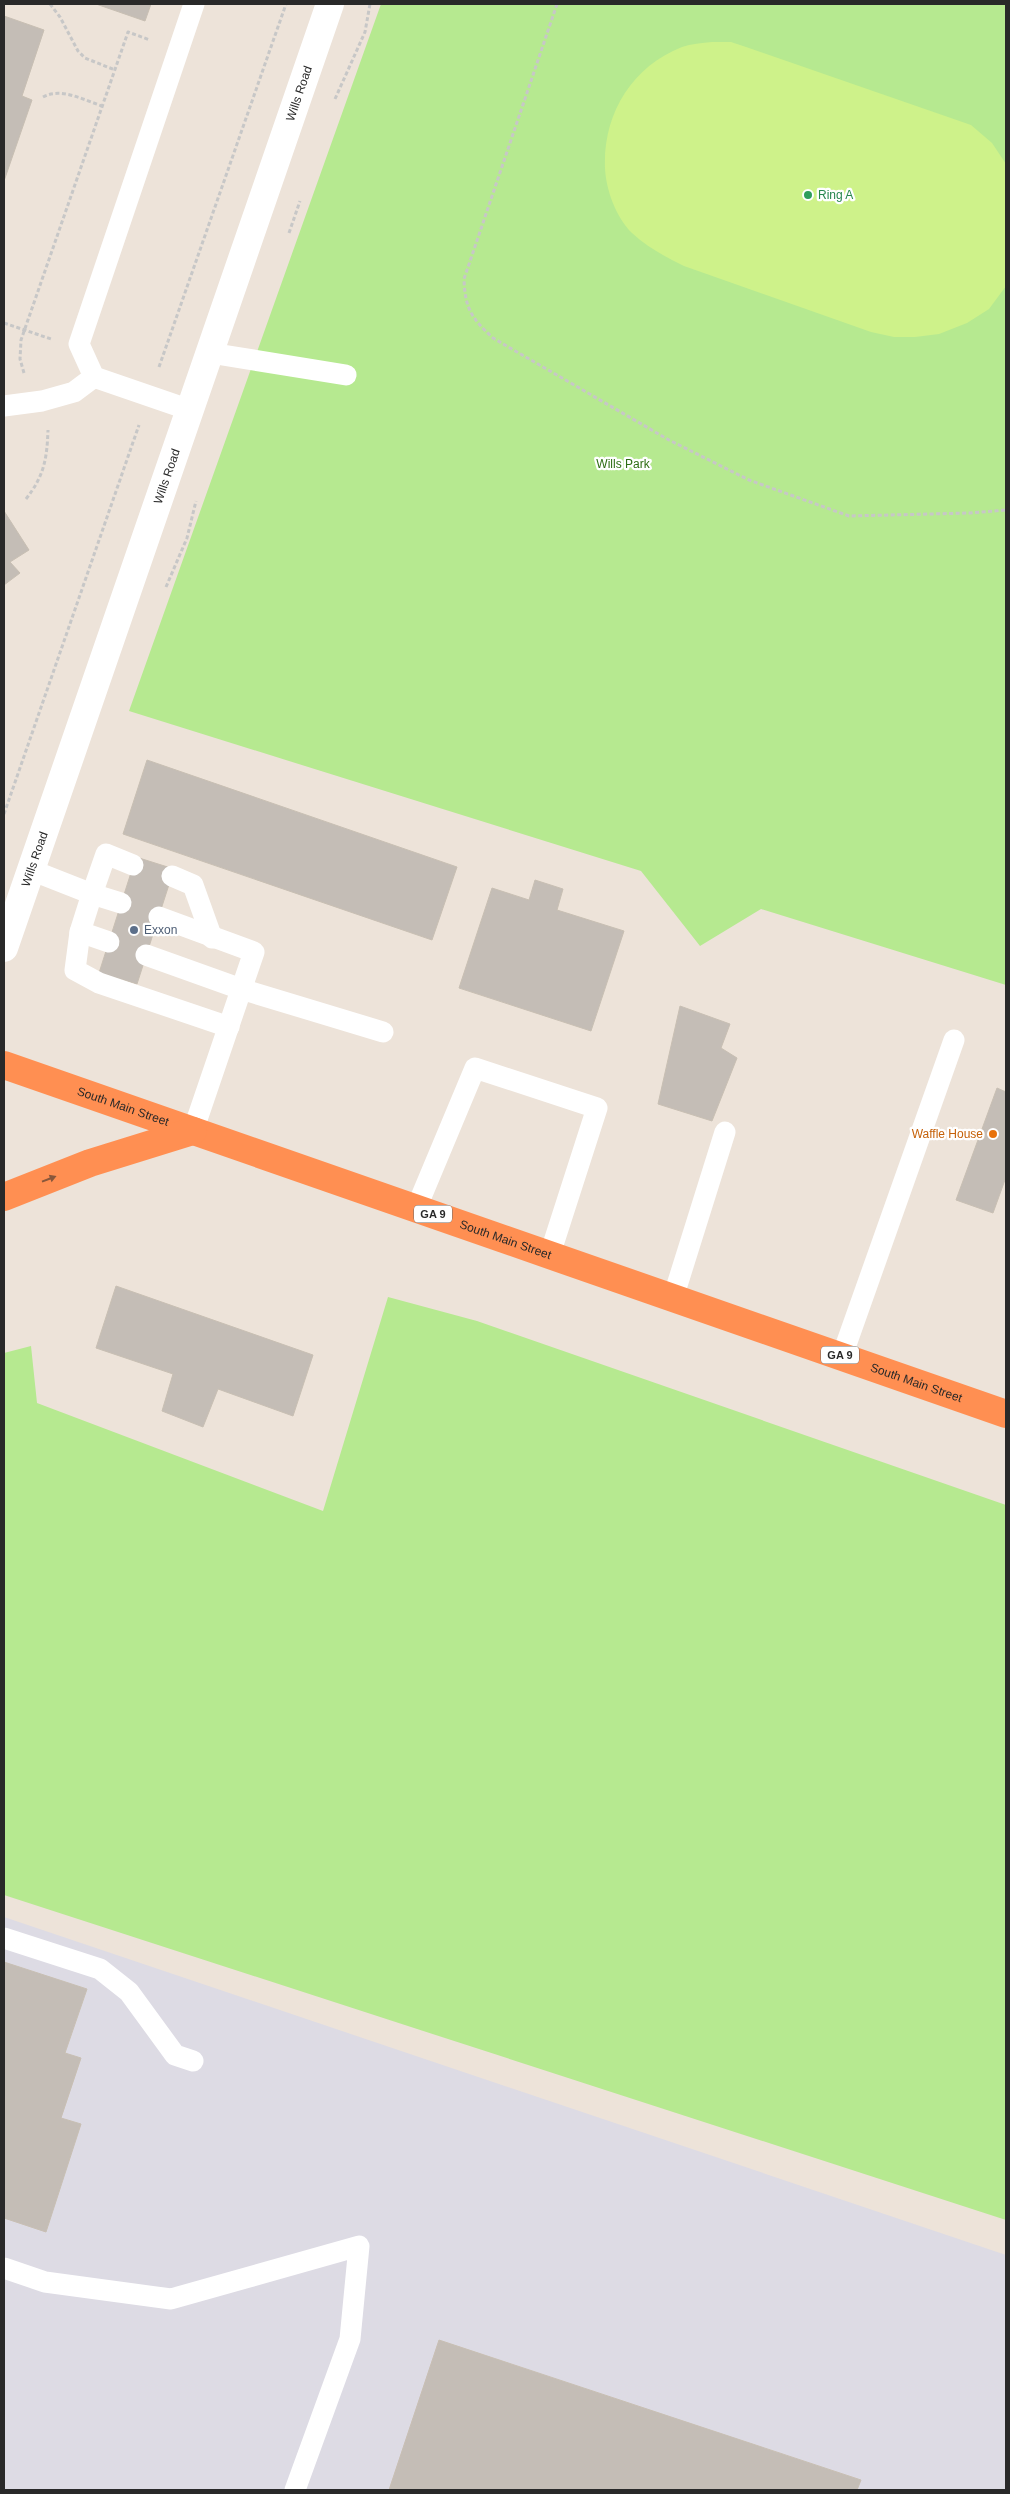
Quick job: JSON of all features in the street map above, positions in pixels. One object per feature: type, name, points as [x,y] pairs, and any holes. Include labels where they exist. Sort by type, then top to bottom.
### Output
[{"type":"highway","name":"South Main Street","points":[[4,1066],[550,1254],[1006,1414]]},
{"type":"highway","points":[[4,1197],[90,1163],[193,1131]]},
{"type":"street","name":"Wills Road","points":[[4,948],[330,4]]},
{"type":"lane","points":[[190,410],[94,377],[78,344],[194,4]]},
{"type":"lane","points":[[210,353],[346,375]]},
{"type":"lane","points":[[4,406],[42,401],[74,392],[94,377]]},
{"type":"lane","points":[[133,865],[106,854],[80,932],[75,970],[99,983],[228,1028]]},
{"type":"lane","points":[[31,870],[92,894],[121,903]]},
{"type":"lane","points":[[172,876],[193,885],[212,938]]},
{"type":"lane","points":[[159,917],[254,952],[193,1131]]},
{"type":"lane","points":[[80,932],[108,942]]},
{"type":"lane","points":[[146,955],[241,988],[383,1032]]},
{"type":"lane","points":[[842,1356],[954,1040]]},
{"type":"lane","points":[[416,1209],[474,1068],[597,1108],[550,1254]]},
{"type":"lane","points":[[673,1298],[725,1132]]},
{"type":"lane","points":[[4,1938],[100,1970],[130,1992],[175,2055],[193,2060]]},
{"type":"lane","points":[[4,2268],[46,2282],[172,2299],[359,2246],[350,2340],[295,2490]]},
{"type":"path","points":[[50,4],[64,24],[78,51],[85,58],[115,70]]},
{"type":"path","points":[[557,4],[464,279],[465,301],[476,323],[493,338],[669,440],[749,480],[840,512],[859,516],[970,513],[1006,510]]},
{"type":"path","points":[[26,381],[20,359],[24,330],[128,32],[152,40]]},
{"type":"path","points":[[43,97],[49,93],[60,92],[102,106]]},
{"type":"path","points":[[4,323],[52,339]]},
{"type":"path","points":[[26,499],[39,483],[44,468],[48,424]]},
{"type":"path","points":[[134,427],[137,432]]},
{"type":"shaded area","points":[[4,1917],[1006,2255],[1006,2490],[4,2490]]},
{"type":"green space","name":"Wills Park","points":[[381,4],[1006,4],[1006,985],[761,909],[700,946],[641,871],[129,711]]},
{"type":"green space","name":"Ring A","points":[[712,42],[731,42],[971,125],[992,143],[1006,164],[1006,286],[989,309],[967,323],[939,334],[894,337],[871,332],[684,266],[651,248],[632,233],[626,227],[613,203],[606,176],[606,148],[615,112],[635,80],[648,67],[682,47]]},
{"type":"green space","points":[[388,1297],[477,1321],[1006,1505],[1006,2220],[4,1895],[4,1353],[31,1346],[37,1403],[323,1511]]},
{"type":"building","points":[[96,4],[151,4],[145,21]]},
{"type":"building","points":[[4,16],[44,30],[22,96],[32,100],[4,181]]},
{"type":"building","points":[[4,511],[29,550],[10,562],[20,573],[4,585]]},
{"type":"building","points":[[147,760],[457,867],[432,940],[123,834]]},
{"type":"building","name":"Exxon","points":[[136,857],[174,869],[137,984],[99,973]]},
{"type":"building","points":[[535,880],[563,889],[557,910],[624,931],[591,1031],[459,988],[492,888],[529,900]]},
{"type":"building","points":[[680,1006],[730,1024],[721,1048],[737,1058],[712,1121],[658,1104]]},
{"type":"building","name":"Waffle House","points":[[997,1088],[1006,1092],[1006,1177],[993,1213],[956,1200]]},
{"type":"building","points":[[116,1286],[313,1355],[293,1416],[218,1389],[203,1427],[162,1411],[173,1374],[96,1348]]},
{"type":"building","points":[[4,1962],[87,1989],[65,2053],[81,2058],[61,2118],[81,2124],[46,2232],[4,2218]]},
{"type":"building","points":[[439,2340],[861,2480],[857,2490],[389,2490]]},
{"type":"place","name":"Ring A","points":[[808,195]]},
{"type":"place","name":"Exxon","points":[[134,930]]},
{"type":"place","name":"Waffle House","points":[[993,1134]]}]
